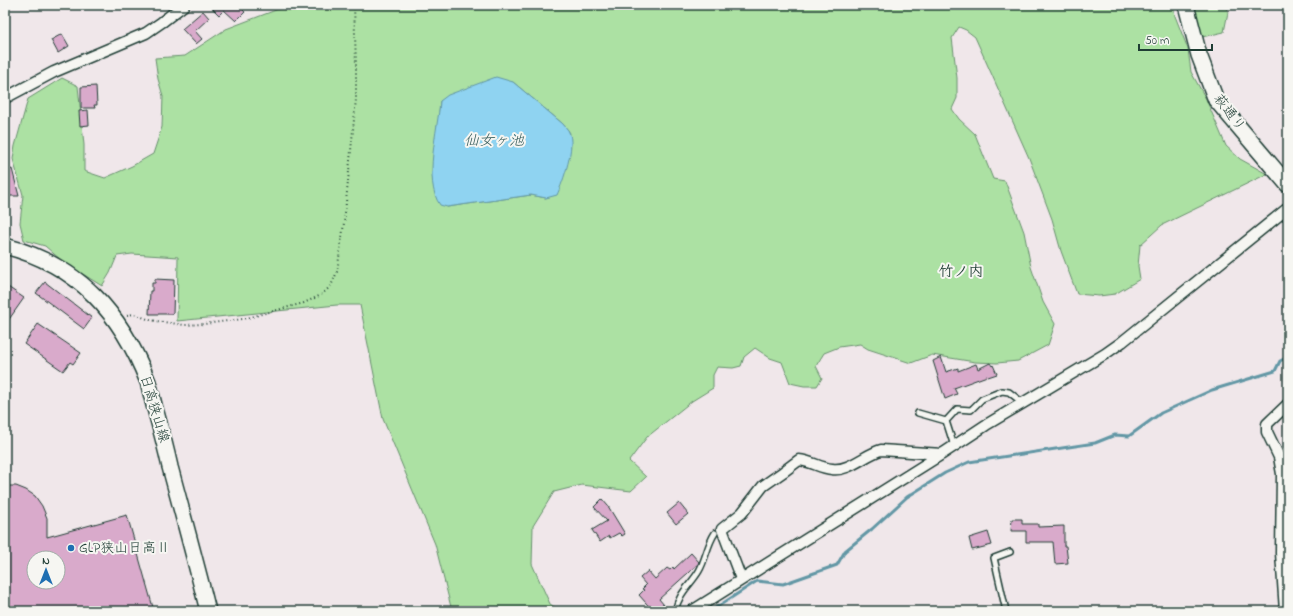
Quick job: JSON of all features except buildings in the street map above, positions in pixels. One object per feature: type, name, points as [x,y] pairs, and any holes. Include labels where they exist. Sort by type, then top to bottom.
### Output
[{"type":"main road","name":"萩通り","points":[[1186,5],[1199,55],[1216,100],[1288,185]]},
{"type":"main road","name":"日高狭山線","points":[[5,246],[41,258],[66,273],[92,292],[105,305],[117,321],[148,383],[208,611]]},
{"type":"street","points":[[5,98],[54,72],[146,33],[184,5]]},
{"type":"street","points":[[692,611],[1023,403],[1105,354],[1122,342],[1288,208]]},
{"type":"street","points":[[1285,611],[1285,553],[1282,474],[1278,457],[1267,432],[1267,424],[1288,404]]},
{"type":"street","points":[[741,579],[718,531],[742,513],[763,486],[799,460],[807,460],[832,470],[859,462],[881,450],[942,454]]},
{"type":"lane","points":[[946,421],[957,408],[970,410],[982,399],[1002,391],[1009,392],[1023,403]]},
{"type":"lane","points":[[918,413],[946,421]]},
{"type":"lane","points":[[946,421],[954,446]]},
{"type":"lane","points":[[675,611],[684,590],[701,567],[709,543],[718,531]]},
{"type":"lane","points":[[1006,611],[994,558],[1010,552]]},
{"type":"path","points":[[117,321],[128,315],[134,314],[150,320],[184,325],[243,319],[304,303],[321,295],[331,286],[337,272],[344,223],[356,99],[354,5]]},
{"type":"green space","points":[[289,5],[1173,5],[1175,16],[1188,49],[1191,72],[1206,99],[1226,146],[1240,159],[1267,174],[1162,225],[1140,245],[1138,266],[1140,279],[1115,294],[1099,296],[1077,294],[1061,251],[1052,219],[1029,158],[975,37],[959,27],[952,38],[957,78],[957,98],[952,109],[959,119],[975,134],[993,179],[1005,181],[1024,232],[1031,267],[1043,302],[1055,324],[1048,345],[1018,361],[997,363],[975,362],[932,355],[911,363],[868,349],[860,344],[839,347],[824,353],[816,366],[822,378],[817,386],[804,386],[790,383],[782,362],[770,358],[755,348],[744,357],[741,366],[733,368],[717,367],[713,375],[713,388],[692,401],[647,437],[629,461],[646,477],[631,491],[582,485],[554,492],[533,526],[532,564],[550,604],[560,611],[452,611],[435,544],[383,419],[360,305],[337,305],[177,321],[178,257],[132,254],[117,256],[110,273],[102,286],[62,261],[45,246],[24,240],[20,223],[23,195],[13,159],[15,146],[28,99],[62,78],[78,86],[84,145],[84,171],[105,178],[132,166],[153,154],[162,127],[163,96],[158,79],[155,58],[185,56],[226,29]],"holes":[[[513,82],[563,124],[570,133],[546,198],[531,195],[447,207],[439,114],[440,101]]]},
{"type":"green space","points":[[1191,5],[1227,5],[1228,12],[1224,32],[1202,37],[1193,16]]},
{"type":"water","name":"仙女ヶ池","points":[[496,77],[513,82],[563,124],[569,131],[571,138],[570,154],[557,195],[546,198],[531,195],[447,207],[440,205],[435,195],[432,169],[440,101],[448,95]]},
{"type":"waterway","points":[[711,611],[757,581],[783,584],[837,565],[845,551],[907,497],[945,473],[969,462],[1095,443],[1115,435],[1129,436],[1161,413],[1212,390],[1275,371],[1280,361],[1288,357]]},
{"type":"place","name":"GLP狭山日高Ⅱ","points":[[71,548]]},
{"type":"district","name":"竹ノ内","points":[[961,272]]}]
